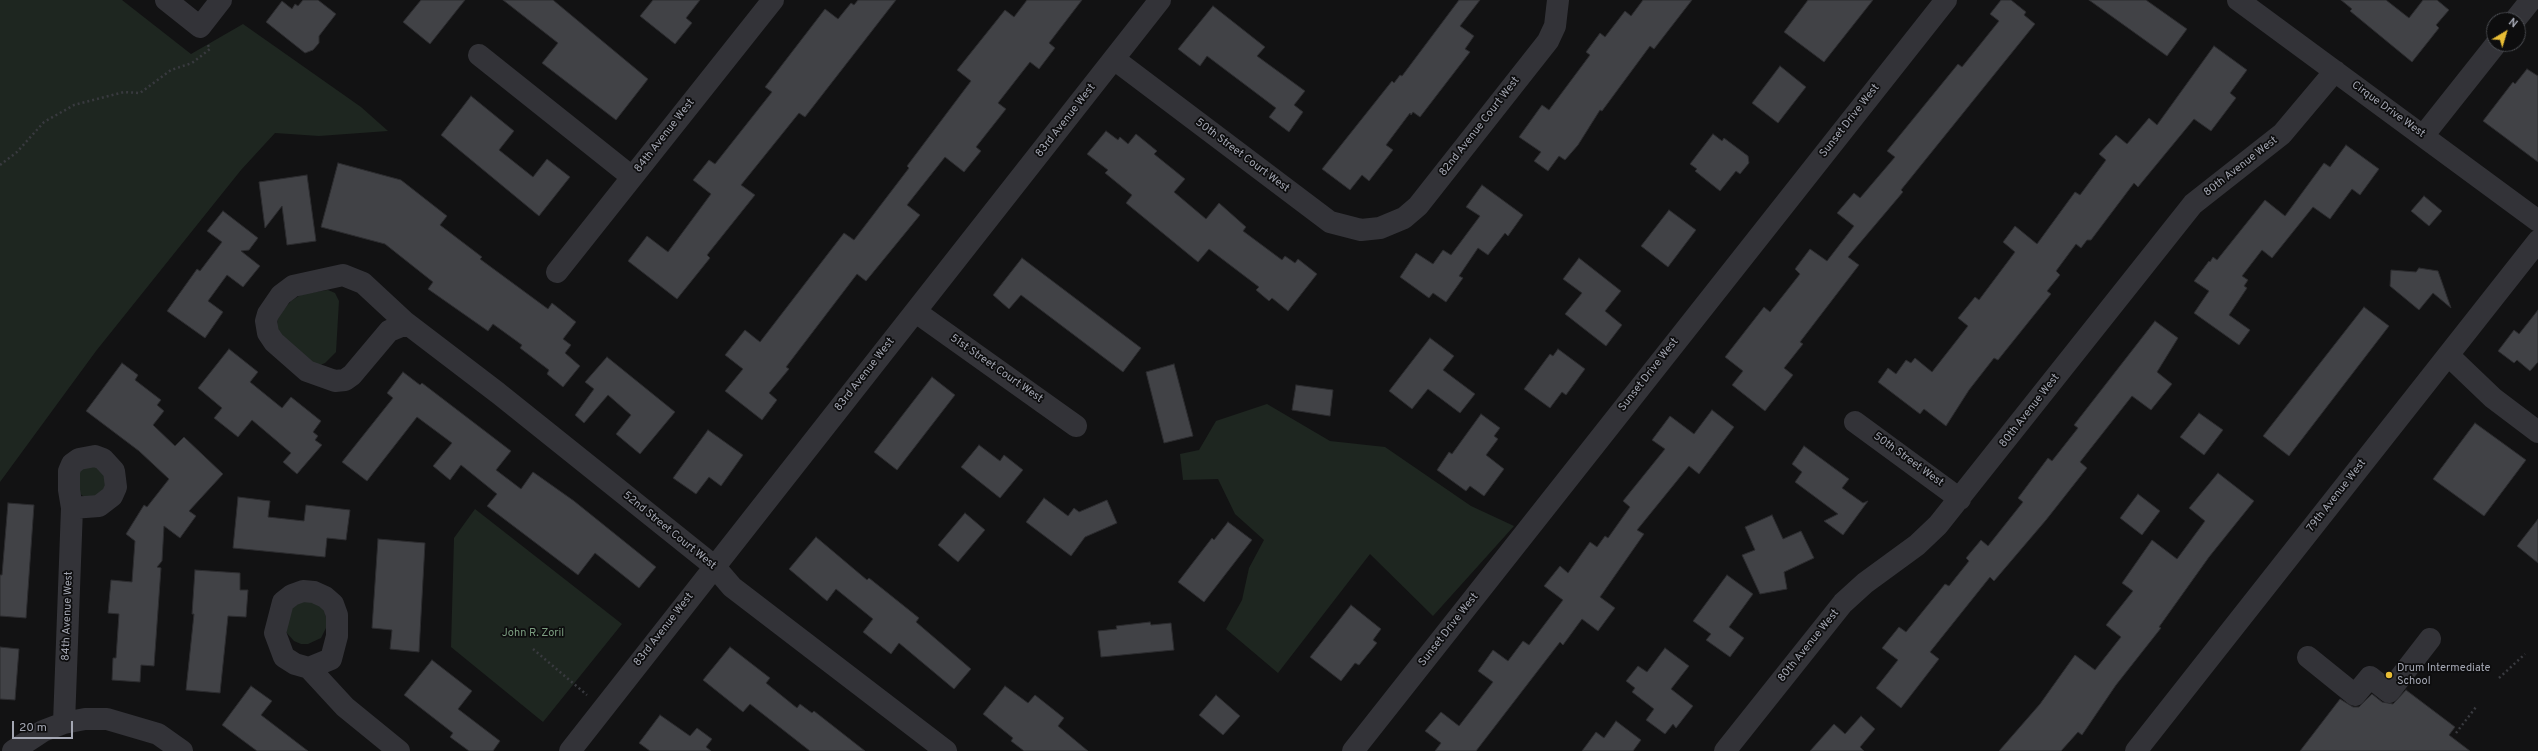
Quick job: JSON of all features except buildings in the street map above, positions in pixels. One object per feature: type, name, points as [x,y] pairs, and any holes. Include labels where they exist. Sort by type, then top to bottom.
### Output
[{"type":"street","points":[[166,0],[200,27],[220,0]]},
{"type":"street","name":"84th Avenue West","points":[[557,272],[773,0]]},
{"type":"street","name":"83rd Avenue West","points":[[570,751],[1160,0]]},
{"type":"street","name":"Sunset Drive West","points":[[1353,751],[1946,0]]},
{"type":"street","name":"Cirque Drive West","points":[[2238,0],[2538,221]]},
{"type":"street","points":[[2522,12],[2531,0]]},
{"type":"street","name":"82nd Avenue Court West","points":[[1380,228],[1404,218],[1418,206],[1548,41],[1555,26],[1558,3]]},
{"type":"street","points":[[2423,136],[2490,52]]},
{"type":"street","points":[[479,55],[632,177]]},
{"type":"street","name":"50th Street Court West","points":[[1114,59],[1330,222],[1361,230],[1380,228]]},
{"type":"street","name":"80th Avenue West","points":[[1725,751],[1843,603],[1865,583],[1917,545],[1960,499],[2193,204],[2282,134],[2335,71]]},
{"type":"street","name":"79th Avenue West","points":[[2136,751],[2538,241]]},
{"type":"street","name":"52nd Street Court West","points":[[410,326],[401,326],[389,332],[352,375],[345,380],[335,380],[307,371],[274,342],[268,333],[266,321],[268,314],[286,289],[330,276],[343,275],[363,283],[410,326],[714,566],[732,587],[946,751]]},
{"type":"street","name":"51st Street Court West","points":[[916,312],[1076,426]]},
{"type":"street","points":[[2448,355],[2493,398],[2538,432]]},
{"type":"street","name":"50th Street West","points":[[1855,422],[1960,499]]},
{"type":"street","name":"84th Avenue West","points":[[64,723],[72,508]]},
{"type":"street","points":[[2308,657],[2355,695],[2370,677],[2389,692],[2430,640]]},
{"type":"street","points":[[309,668],[346,707],[399,751]]},
{"type":"street","points":[[13,751],[43,731],[64,723],[98,720],[132,725],[158,734],[182,751]]},
{"type":"path","points":[[0,165],[18,152],[44,122],[74,105],[124,92],[140,93],[171,70],[192,63],[210,49],[200,27]]},
{"type":"path","points":[[533,649],[603,709]]},
{"type":"path","points":[[2499,678],[2525,654]]},
{"type":"path","points":[[2456,733],[2476,707]]},
{"type":"green space","points":[[0,0],[122,0],[191,54],[243,24],[361,107],[388,131],[319,136],[275,133],[241,170],[96,351],[0,482]]},
{"type":"green space","points":[[328,290],[335,293],[339,301],[336,352],[325,363],[318,366],[311,363],[281,335],[277,327],[278,316],[291,301],[302,294]]},
{"type":"green space","points":[[1267,404],[1330,441],[1385,447],[1471,506],[1514,526],[1433,616],[1370,554],[1278,673],[1226,629],[1242,600],[1249,568],[1264,540],[1235,514],[1218,479],[1183,480],[1180,454],[1199,450],[1216,421]]},
{"type":"green space","points":[[88,462],[111,477],[101,498],[83,496],[78,492],[75,475]]},
{"type":"green space","name":"John R. Zoril","points":[[475,509],[622,624],[543,722],[451,647],[454,538]]},
{"type":"green space","points":[[312,600],[324,609],[328,624],[321,638],[308,644],[301,644],[294,641],[285,631],[290,604]]},
{"type":"place","name":"Drum Intermediate School","points":[[2389,675]]}]
